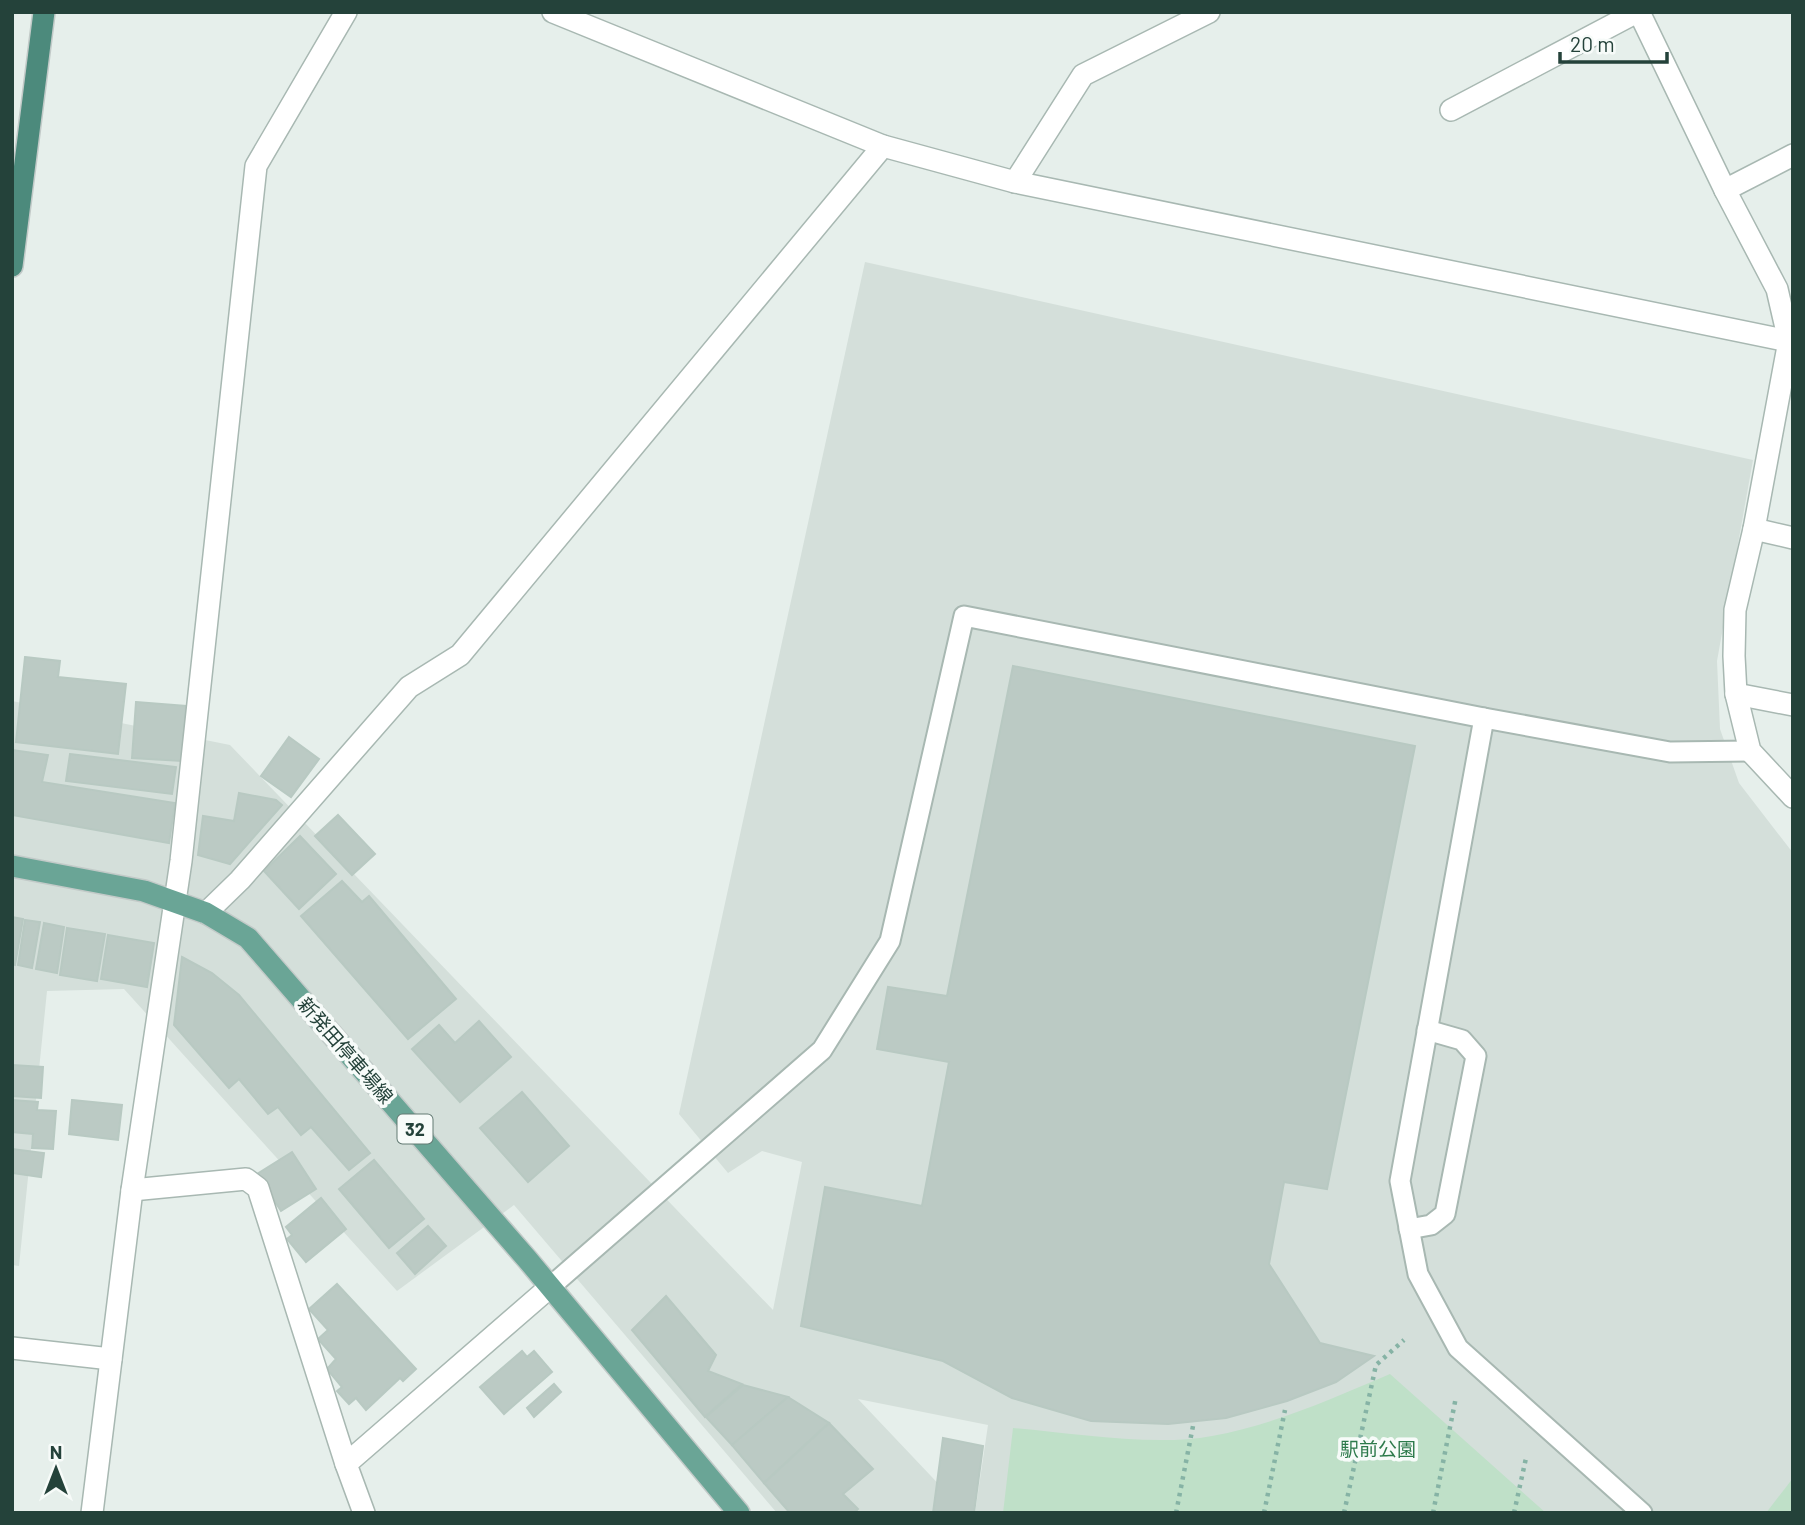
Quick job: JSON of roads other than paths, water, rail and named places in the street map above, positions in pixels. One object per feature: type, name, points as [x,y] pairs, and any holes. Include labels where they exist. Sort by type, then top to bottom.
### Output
[{"type":"highway","points":[[12,266],[44,12]]},
{"type":"main road","name":"新発田停車場線","points":[[12,866],[145,891],[206,913],[248,938],[550,1287],[739,1513]]},
{"type":"street","points":[[92,1513],[132,1190],[174,903],[256,166],[346,12]]},
{"type":"street","points":[[553,12],[883,146],[1015,182],[1791,341]]},
{"type":"street","points":[[1015,182],[1083,75],[1209,12]]},
{"type":"street","points":[[1451,110],[1638,12],[1777,289],[1791,341],[1755,529],[1735,610],[1736,694],[1750,751],[1793,797]]},
{"type":"street","points":[[206,913],[240,880],[409,687],[460,655],[883,146]]},
{"type":"street","points":[[1725,190],[1793,155]]},
{"type":"street","points":[[1755,529],[1793,538]]},
{"type":"street","points":[[1736,694],[1793,705]]},
{"type":"street","points":[[132,1190],[246,1179],[258,1188],[364,1513]]},
{"type":"street","points":[[346,1464],[550,1287]]},
{"type":"street","points":[[12,1348],[111,1359]]},
{"type":"lane","points":[[550,1287],[822,1050],[884,952],[890,941],[964,616],[1670,752],[1750,751]]},
{"type":"lane","points":[[1484,718],[1400,1181],[1409,1229],[1418,1274],[1458,1348],[1642,1513]]},
{"type":"lane","points":[[1409,1229],[1431,1225],[1445,1214],[1476,1056],[1462,1040],[1427,1030]]},
{"type":"park label","name":"駅前公園","points":[[1378,1448]]}]
